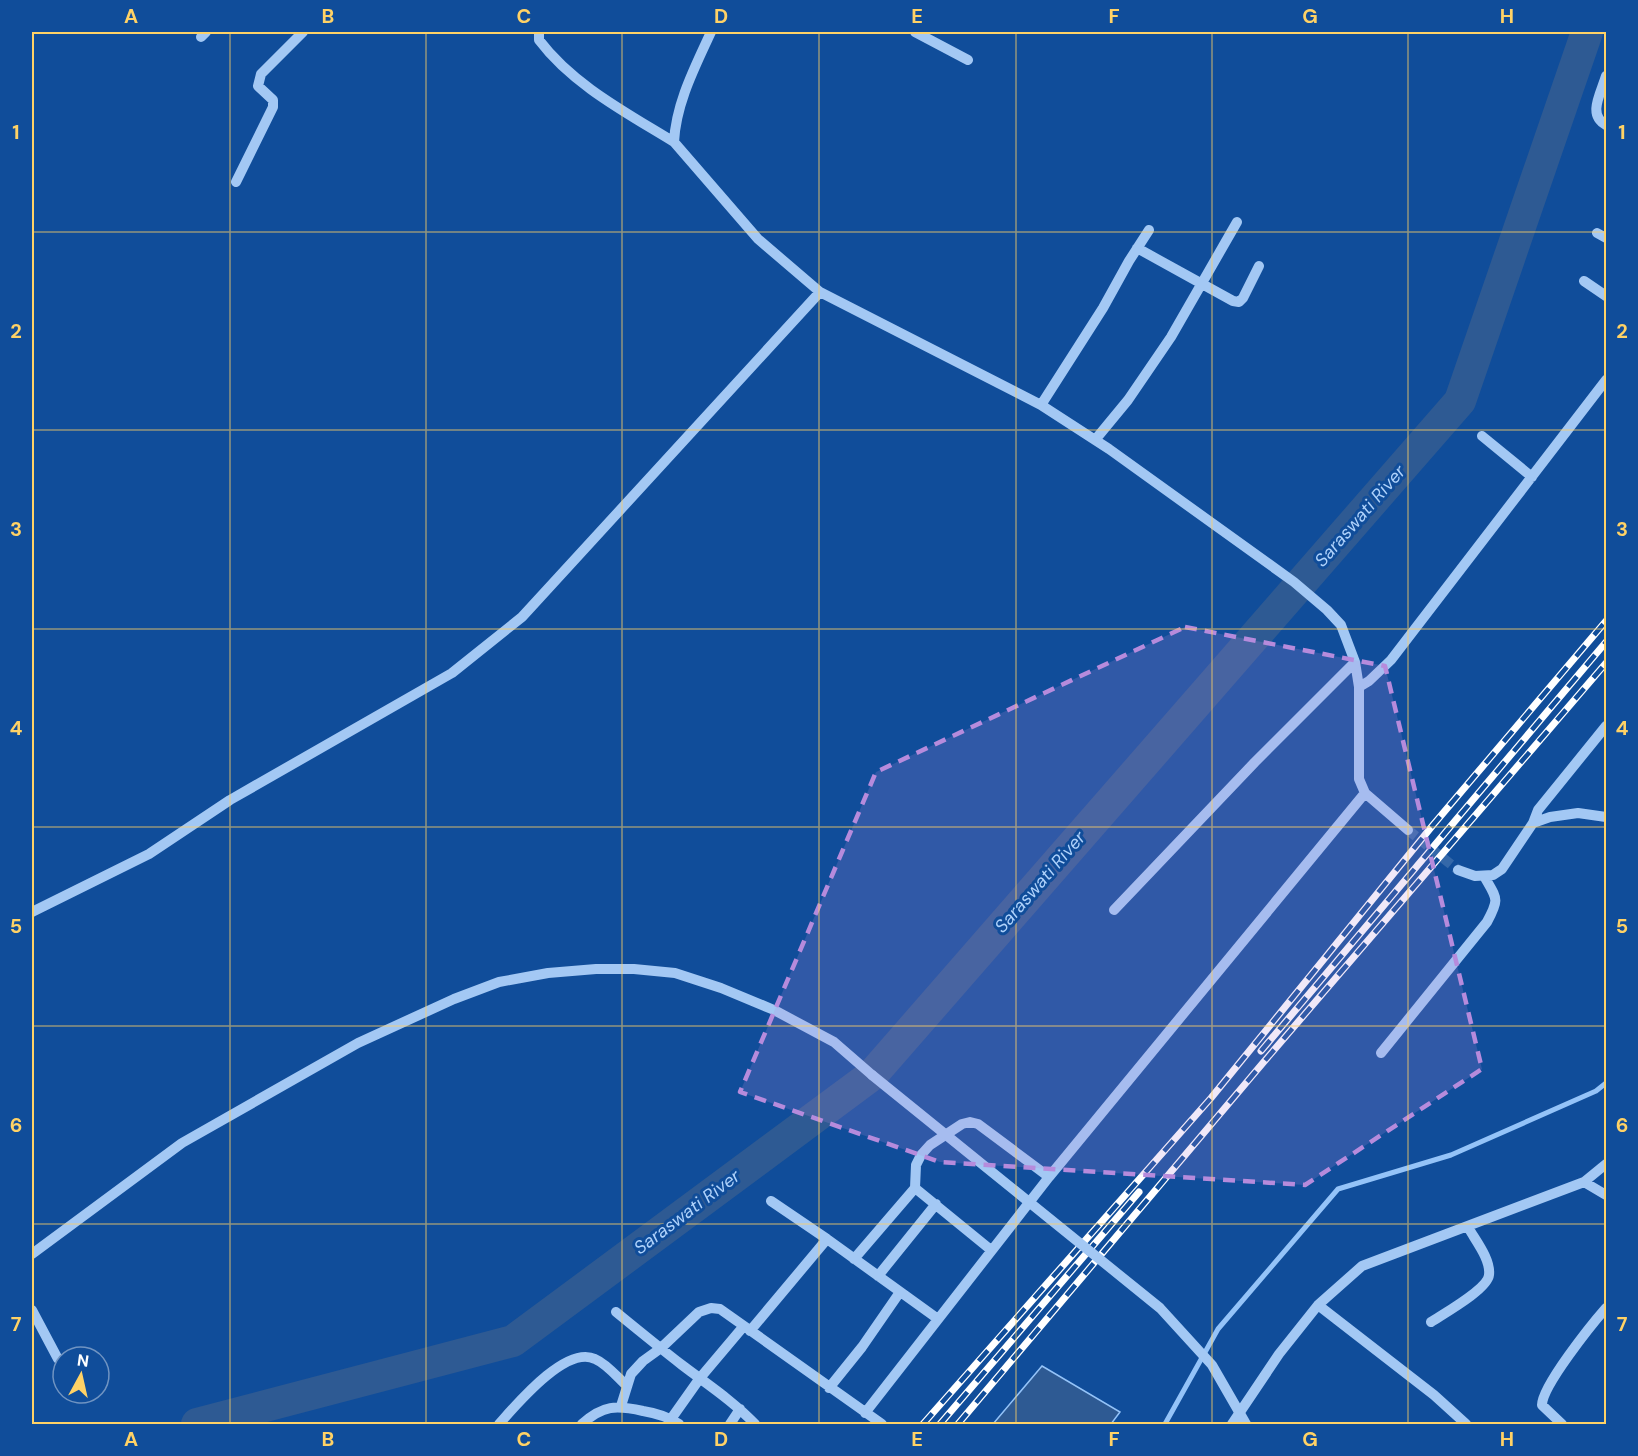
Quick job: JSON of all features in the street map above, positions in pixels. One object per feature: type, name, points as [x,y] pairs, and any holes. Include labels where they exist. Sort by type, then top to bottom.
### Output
[{"type":"street","points":[[236,182],[273,107],[273,100],[258,86],[261,74],[303,32]]},
{"type":"street","points":[[539,32],[539,40],[549,54],[585,84],[674,142],[758,239],[820,292],[1041,405],[1095,440],[1294,582],[1327,610],[1341,625],[1355,662],[1359,687],[1359,779],[1365,793],[1408,830]]},
{"type":"street","points":[[674,142],[678,111],[711,32]]},
{"type":"street","points":[[915,32],[969,60]]},
{"type":"street","points":[[1606,76],[1596,107],[1598,121],[1606,125]]},
{"type":"street","points":[[1095,440],[1134,391],[1171,337],[1237,222]]},
{"type":"street","points":[[1041,405],[1103,308],[1149,230]]},
{"type":"street","points":[[1137,248],[1233,301],[1239,302],[1249,288],[1259,266]]},
{"type":"street","points":[[1584,281],[1606,296]]},
{"type":"street","points":[[32,912],[149,854],[230,800],[452,673],[522,617],[820,292]]},
{"type":"street","points":[[1359,687],[1370,681],[1391,660],[1532,477],[1603,392],[1606,380]]},
{"type":"street","points":[[1482,436],[1532,477]]},
{"type":"street","points":[[1114,910],[1255,762],[1355,662]]},
{"type":"street","points":[[1458,870],[1475,876],[1484,876],[1493,875],[1502,869],[1533,823],[1538,810],[1606,726]]},
{"type":"street","points":[[865,1413],[1049,1177],[1365,793]]},
{"type":"street","points":[[1533,823],[1550,817],[1578,813],[1606,817]]},
{"type":"street","points":[[1381,1053],[1487,922],[1495,907],[1496,898],[1484,876]]},
{"type":"street","points":[[32,1254],[182,1143],[358,1043],[454,999],[499,982],[548,973],[596,969],[634,969],[675,973],[721,988],[774,1010],[834,1042],[1160,1308],[1212,1365],[1246,1425]]},
{"type":"street","points":[[854,1259],[915,1188],[916,1165],[921,1155],[939,1138],[962,1124],[970,1122],[978,1124],[1049,1177]]},
{"type":"street","points":[[1232,1425],[1279,1354],[1318,1305],[1362,1266],[1584,1182],[1606,1164]]},
{"type":"street","points":[[1584,1182],[1606,1195]]},
{"type":"street","points":[[915,1188],[991,1250]]},
{"type":"street","points":[[771,1201],[938,1319]]},
{"type":"street","points":[[878,1276],[936,1204]]},
{"type":"street","points":[[1431,1322],[1473,1294],[1487,1281],[1490,1274],[1488,1263],[1468,1227]]},
{"type":"street","points":[[582,1425],[592,1415],[603,1409],[621,1406],[675,1422],[700,1378],[747,1329],[826,1239]]},
{"type":"street","points":[[829,1388],[862,1347],[900,1292]]},
{"type":"street","points":[[1318,1305],[1434,1395],[1466,1425]]},
{"type":"street","points":[[621,1406],[632,1374],[643,1361],[661,1348],[699,1312],[711,1308],[720,1309],[882,1425]]},
{"type":"street","points":[[1562,1425],[1542,1405],[1546,1388],[1606,1308]]},
{"type":"street","points":[[32,1310],[51,1346]]},
{"type":"street","points":[[616,1312],[740,1409],[755,1425]]},
{"type":"street","points":[[499,1425],[515,1406],[554,1370],[574,1358],[586,1356],[597,1359],[627,1386]]},
{"type":"street","points":[[730,1425],[740,1409]]},
{"type":"highlighted area","points":[[1185,627],[1385,666],[1482,1069],[1305,1185],[940,1162],[740,1092],[876,772]]},
{"type":"water","points":[[1042,1366],[1120,1412],[1111,1424],[993,1424]]},
{"type":"waterway","name":"Saraswati River","points":[[197,1424],[513,1341],[872,1075],[1460,401],[1587,32]]},
{"type":"waterway","points":[[1165,1424],[1218,1329],[1338,1189],[1451,1155],[1596,1091],[1606,1083]]},
{"type":"tunnel","points":[[1408,830],[1458,870]]},
{"type":"railway","points":[[923,1424],[1211,1098],[1433,825],[1606,621]]},
{"type":"railway","points":[[1261,1051],[1606,642]]},
{"type":"railway","points":[[958,1424],[1262,1064],[1606,663]]},
{"type":"railway","points":[[940,1424],[1139,1192]]}]
